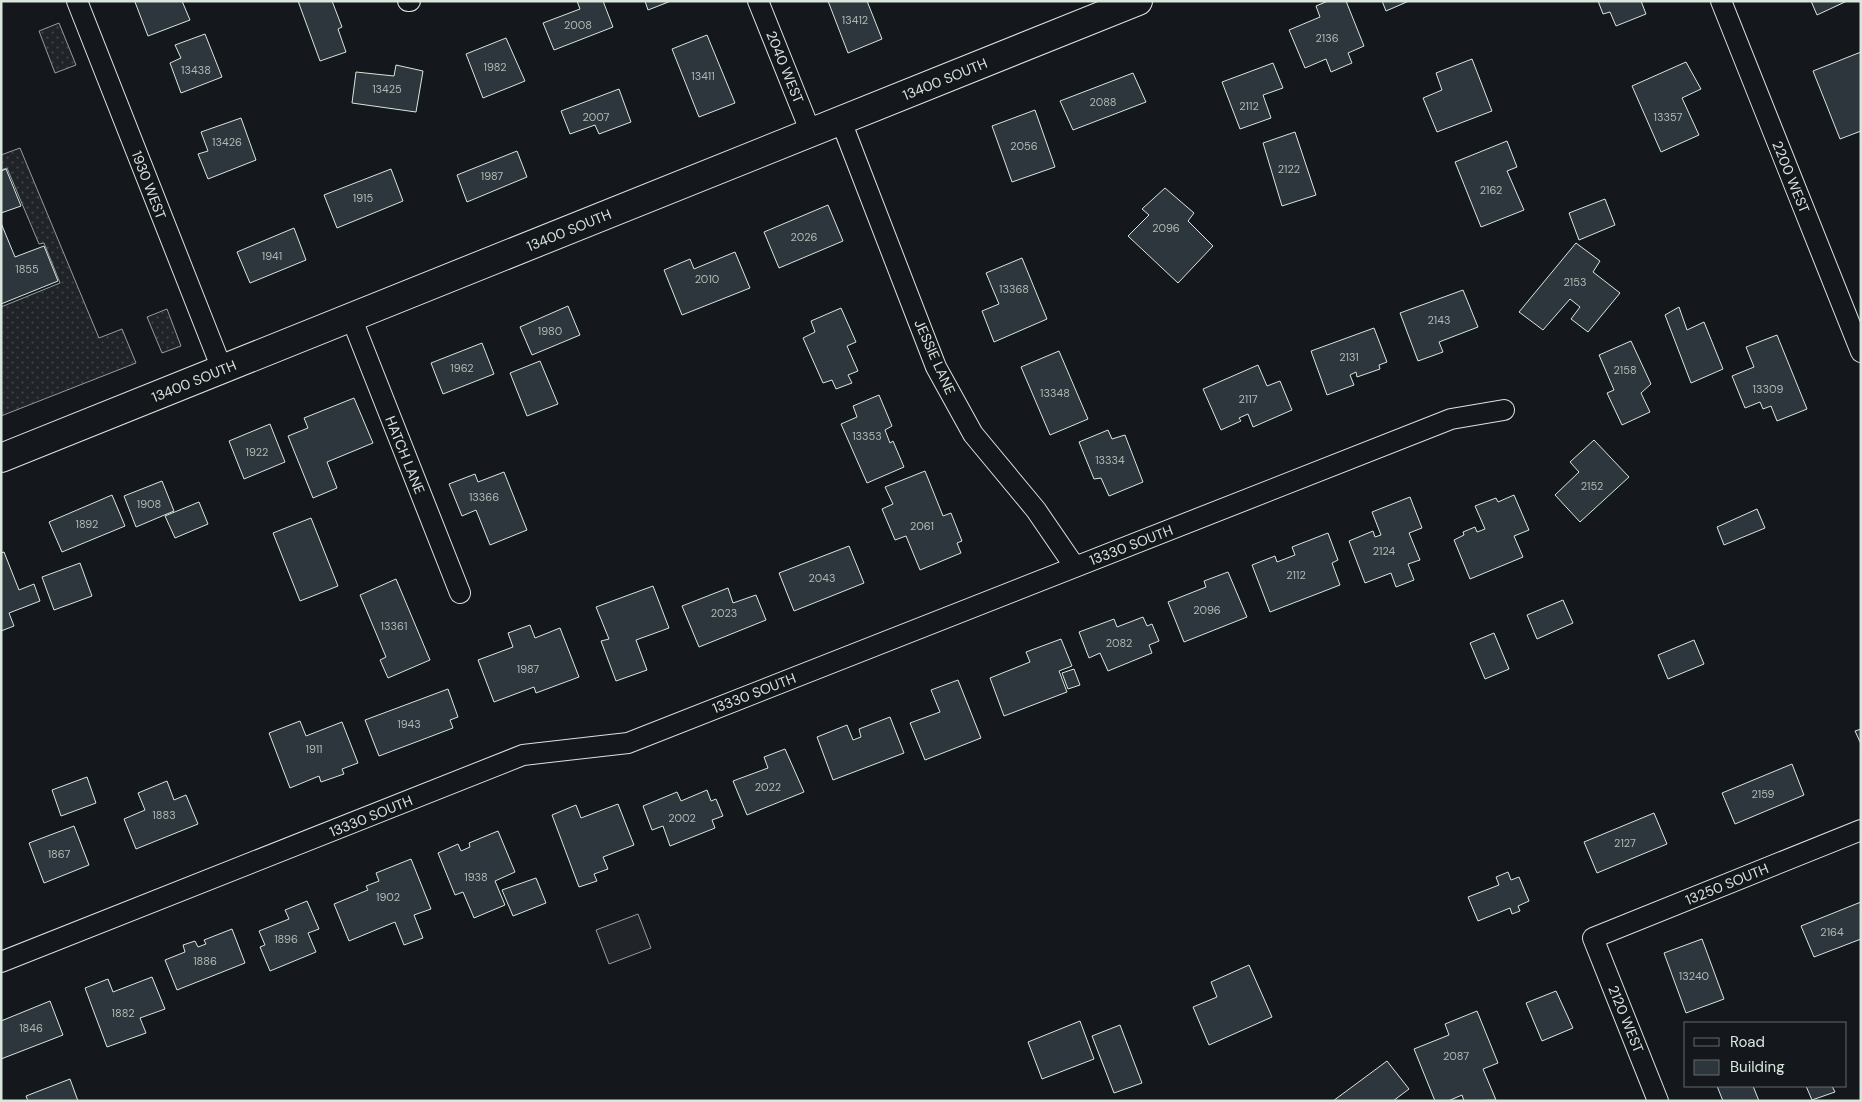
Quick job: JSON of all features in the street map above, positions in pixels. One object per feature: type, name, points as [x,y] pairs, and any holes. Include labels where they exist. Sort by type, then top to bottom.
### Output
[{"type":"street","name":"1930 WEST","points":[[77,1],[222,369]]},
{"type":"street","name":"2040 WEST","points":[[758,1],[811,133]]},
{"type":"street","name":"13400 SOUTH","points":[[1,458],[841,122],[1138,1]]},
{"type":"street","name":"2200 WEST","points":[[1721,1],[1861,352]]},
{"type":"street","name":"JESSIE LANE","points":[[841,122],[936,367],[973,434],[1036,510],[1075,567]]},
{"type":"street","name":"HATCH LANE","points":[[351,317],[460,593]]},
{"type":"street","name":"13330 SOUTH","points":[[1,962],[523,755],[628,743],[1451,419],[1504,410]]},
{"type":"street","name":"13250 SOUTH","points":[[1593,938],[1861,830]]},
{"type":"street","name":"2120 WEST","points":[[1593,938],[1658,1100]]},
{"type":"shaded area","points":[[59,23],[76,65],[55,73],[39,31]]},
{"type":"shaded area","points":[[20,148],[99,338],[122,329],[136,363],[1,416],[1,307],[60,283],[44,243],[39,244],[7,168],[1,170],[1,155]]},
{"type":"shaded area","points":[[167,309],[181,346],[162,353],[147,317]]},
{"type":"shaded area","points":[[638,914],[651,948],[609,964],[596,930]]},
{"type":"building","points":[[182,1],[190,20],[148,36],[135,2]]},
{"type":"building","points":[[298,1],[332,1],[342,27],[338,29],[346,52],[320,61]]},
{"type":"building","points":[[577,1],[603,1],[613,27],[554,50],[543,23],[580,9]]},
{"type":"building","points":[[645,1],[671,1],[648,10]]},
{"type":"building","points":[[828,1],[867,1],[882,39],[848,53]]},
{"type":"building","points":[[1328,1],[1346,1],[1364,46],[1348,53],[1352,63],[1331,72],[1326,59],[1305,68],[1289,30],[1320,17],[1316,6]]},
{"type":"building","points":[[1382,1],[1409,1],[1386,11]]},
{"type":"building","points":[[1598,1],[1641,1],[1646,14],[1616,26],[1610,12],[1603,14]]},
{"type":"building","points":[[1811,1],[1847,1],[1817,15]]},
{"type":"building","points":[[205,34],[222,77],[181,93],[170,63],[181,58],[175,45]]},
{"type":"building","points":[[707,35],[735,103],[699,117],[672,49]]},
{"type":"building","points":[[506,38],[525,81],[483,98],[466,54]]},
{"type":"building","points":[[1861,52],[1861,131],[1840,139],[1813,71]]},
{"type":"building","points":[[1472,59],[1492,111],[1437,132],[1423,98],[1442,90],[1436,73]]},
{"type":"building","points":[[1686,62],[1701,89],[1682,98],[1699,135],[1661,152],[1632,86]]},
{"type":"building","points":[[1273,63],[1283,88],[1263,95],[1271,118],[1240,129],[1222,82]]},
{"type":"building","points":[[396,65],[423,71],[416,112],[352,103],[356,72],[394,76]]},
{"type":"building","points":[[1133,73],[1146,102],[1073,130],[1060,101]]},
{"type":"building","points":[[619,89],[631,122],[599,134],[595,125],[570,134],[561,111]]},
{"type":"building","points":[[1035,110],[1055,167],[1012,182],[992,126]]},
{"type":"building","points":[[241,118],[256,160],[208,179],[198,154],[208,151],[201,132]]},
{"type":"building","points":[[1295,132],[1316,195],[1282,206],[1263,143]]},
{"type":"building","points":[[1507,141],[1517,167],[1507,171],[1524,210],[1481,227],[1455,162]]},
{"type":"building","points":[[517,151],[527,177],[467,202],[457,175]]},
{"type":"building","points":[[6,169],[21,206],[1,213],[1,171]]},
{"type":"building","points":[[391,169],[403,201],[337,228],[324,195]]},
{"type":"building","points":[[1165,188],[1194,213],[1188,221],[1213,246],[1178,283],[1128,236],[1149,215],[1142,209]]},
{"type":"building","points":[[1605,199],[1615,225],[1579,240],[1569,213]]},
{"type":"building","points":[[828,205],[843,241],[779,268],[764,232]]},
{"type":"building","points":[[1,223],[15,257],[44,246],[58,281],[1,304]]},
{"type":"building","points":[[294,228],[306,260],[250,283],[237,252]]},
{"type":"building","points":[[1576,243],[1600,261],[1593,272],[1620,293],[1588,332],[1571,319],[1580,307],[1570,299],[1543,330],[1519,312]]},
{"type":"building","points":[[735,252],[750,288],[682,315],[664,270],[690,259],[694,269]]},
{"type":"building","points":[[1022,258],[1047,319],[994,342],[982,311],[999,304],[986,273]]},
{"type":"building","points":[[1463,290],[1478,327],[1439,342],[1443,352],[1418,361],[1400,313]]},
{"type":"building","points":[[568,306],[580,335],[532,355],[520,327]]},
{"type":"building","points":[[1679,307],[1687,330],[1704,322],[1723,369],[1691,383],[1665,315]]},
{"type":"building","points":[[841,308],[856,342],[847,346],[858,371],[848,375],[852,383],[836,389],[832,380],[823,383],[803,338],[815,332],[811,321]]},
{"type":"building","points":[[1374,328],[1387,362],[1379,365],[1380,369],[1357,377],[1356,372],[1350,375],[1354,385],[1327,395],[1311,351]]},
{"type":"building","points":[[1777,335],[1807,409],[1777,421],[1771,406],[1763,409],[1760,402],[1745,408],[1732,376],[1754,367],[1746,347]]},
{"type":"building","points":[[1631,341],[1651,384],[1641,393],[1650,412],[1622,425],[1607,393],[1614,390],[1599,355]]},
{"type":"building","points":[[482,343],[494,374],[443,394],[431,363]]},
{"type":"building","points":[[1059,351],[1088,419],[1050,435],[1021,367]]},
{"type":"building","points":[[540,361],[558,404],[527,416],[510,373]]},
{"type":"building","points":[[1258,365],[1267,386],[1280,381],[1292,410],[1253,427],[1248,414],[1239,418],[1241,421],[1221,430],[1203,389]]},
{"type":"building","points":[[879,395],[892,426],[885,430],[890,443],[893,441],[904,467],[867,483],[841,424],[857,417],[853,406]]},
{"type":"building","points":[[354,398],[373,443],[327,462],[337,488],[313,498],[288,436],[308,428],[304,418]]},
{"type":"building","points":[[270,424],[285,462],[244,479],[229,441]]},
{"type":"building","points":[[1108,430],[1112,439],[1125,435],[1143,482],[1109,496],[1101,478],[1094,479],[1079,442]]},
{"type":"building","points":[[1594,440],[1629,477],[1580,522],[1555,495],[1579,472],[1570,462]]},
{"type":"building","points":[[925,471],[943,516],[951,513],[962,541],[957,543],[961,553],[920,570],[906,536],[895,540],[882,509],[893,504],[885,487]]},
{"type":"building","points":[[504,472],[527,530],[490,545],[476,510],[462,516],[449,484],[475,474],[478,482]]},
{"type":"building","points":[[162,481],[174,511],[136,527],[124,496]]},
{"type":"building","points":[[112,495],[125,526],[62,552],[49,522]]},
{"type":"building","points":[[1514,495],[1529,530],[1514,536],[1523,557],[1470,579],[1454,540],[1464,535],[1463,532],[1475,527],[1477,532],[1485,529],[1475,506],[1496,498],[1498,502]]},
{"type":"building","points":[[1410,497],[1422,528],[1409,533],[1420,560],[1408,564],[1414,580],[1396,587],[1391,573],[1365,583],[1349,541],[1373,531],[1375,537],[1381,535],[1372,512]]},
{"type":"building","points":[[199,502],[208,524],[175,538],[165,516]]},
{"type":"building","points":[[1757,509],[1765,528],[1724,545],[1717,527]]},
{"type":"building","points":[[311,518],[338,586],[300,601],[273,533]]},
{"type":"building","points":[[1328,533],[1338,560],[1332,563],[1340,585],[1270,612],[1252,565],[1275,556],[1277,562],[1295,555],[1292,547]]},
{"type":"building","points":[[849,546],[864,583],[794,611],[779,573]]},
{"type":"building","points":[[4,552],[19,590],[34,584],[40,601],[9,613],[14,626],[1,631],[1,553]]},
{"type":"building","points":[[80,563],[92,596],[54,610],[42,577]]},
{"type":"building","points":[[1228,572],[1247,617],[1184,642],[1168,602],[1206,587],[1204,581]]},
{"type":"building","points":[[396,579],[430,660],[388,678],[380,660],[386,657],[360,595]]},
{"type":"building","points":[[653,586],[669,628],[636,640],[647,670],[616,681],[601,641],[609,639],[596,607]]},
{"type":"building","points":[[728,588],[733,603],[756,595],[766,620],[699,647],[682,606]]},
{"type":"building","points":[[1563,600],[1573,623],[1537,639],[1527,615]]},
{"type":"building","points":[[1143,617],[1147,626],[1152,624],[1159,641],[1149,645],[1152,653],[1108,671],[1100,653],[1089,658],[1079,632],[1114,619],[1117,627]]},
{"type":"building","points":[[530,625],[535,638],[560,628],[579,677],[536,693],[534,687],[494,702],[478,660],[513,647],[508,633]]},
{"type":"building","points":[[1494,633],[1509,669],[1485,679],[1470,643]]},
{"type":"building","points":[[1061,639],[1072,666],[1059,671],[1067,692],[1004,716],[990,678],[1030,662],[1026,652]]},
{"type":"building","points":[[1694,640],[1704,664],[1668,679],[1658,655]]},
{"type":"building","points":[[1074,669],[1080,685],[1068,689],[1062,673]]},
{"type":"building","points":[[958,680],[981,738],[925,760],[910,723],[940,712],[931,690]]},
{"type":"building","points":[[448,689],[458,717],[450,720],[453,728],[379,756],[365,720]]},
{"type":"building","points":[[890,717],[904,753],[833,780],[817,737],[847,725],[853,740],[861,737],[859,729]]},
{"type":"building","points":[[300,721],[306,736],[342,722],[358,763],[342,769],[344,774],[321,782],[319,776],[290,788],[269,733]]},
{"type":"building","points":[[1861,729],[1861,744],[1855,731]]},
{"type":"building","points":[[785,749],[804,792],[747,815],[733,781],[768,768],[764,757]]},
{"type":"building","points":[[1792,764],[1804,795],[1735,824],[1722,793]]},
{"type":"building","points":[[87,777],[96,803],[61,816],[52,790]]},
{"type":"building","points":[[167,781],[174,800],[186,795],[198,824],[136,849],[124,819],[145,810],[138,793]]},
{"type":"building","points":[[707,790],[711,801],[716,799],[723,816],[712,820],[715,828],[670,846],[663,826],[652,830],[643,806],[677,792],[681,801]]},
{"type":"building","points":[[618,804],[634,845],[603,857],[608,869],[594,874],[597,881],[579,887],[552,815],[576,805],[581,818]]},
{"type":"building","points":[[1654,813],[1667,844],[1597,873],[1584,842]]},
{"type":"building","points":[[74,826],[89,865],[44,883],[29,843]]},
{"type":"building","points":[[498,831],[515,872],[495,881],[505,905],[474,918],[463,892],[455,895],[438,853],[458,844],[461,851],[470,847],[469,843]]},
{"type":"building","points":[[411,859],[431,909],[414,915],[423,938],[404,945],[395,922],[349,941],[334,904],[368,890],[366,886],[379,881],[376,873]]},
{"type":"building","points":[[1508,872],[1511,880],[1519,877],[1529,901],[1518,906],[1520,911],[1512,914],[1510,908],[1478,921],[1468,897],[1499,885],[1496,877]]},
{"type":"building","points":[[536,878],[546,903],[513,916],[502,890]]},
{"type":"building","points":[[307,901],[319,929],[308,933],[316,952],[270,971],[260,947],[265,945],[259,931],[289,919],[285,910]]},
{"type":"building","points":[[1861,902],[1861,939],[1814,957],[1801,926]]},
{"type":"building","points":[[232,929],[245,963],[177,990],[165,960],[185,952],[183,945],[195,941],[198,947],[206,944],[204,940]]},
{"type":"building","points":[[1702,939],[1724,999],[1686,1013],[1664,953]]},
{"type":"building","points":[[1249,965],[1272,1017],[1209,1045],[1193,1007],[1217,997],[1211,982]]},
{"type":"building","points":[[152,977],[165,1009],[140,1018],[146,1033],[107,1047],[85,988],[108,979],[113,992]]},
{"type":"building","points":[[1556,991],[1573,1028],[1542,1041],[1526,1003]]},
{"type":"building","points":[[50,1001],[63,1035],[1,1059],[1,1021]]},
{"type":"building","points":[[1477,1011],[1498,1063],[1483,1069],[1496,1100],[1464,1101],[1462,1095],[1448,1101],[1435,1101],[1414,1049],[1449,1035],[1445,1024]]},
{"type":"building","points":[[1080,1021],[1094,1059],[1042,1079],[1028,1042]]},
{"type":"building","points":[[1120,1025],[1142,1083],[1114,1093],[1092,1036]]},
{"type":"building","points":[[1387,1061],[1409,1089],[1393,1101],[1333,1101]]},
{"type":"building","points":[[70,1079],[78,1101],[28,1101],[26,1096]]},
{"type":"building","points":[[1717,1087],[1753,1087],[1759,1101],[1723,1101]]},
{"type":"building","points":[[1806,1087],[1832,1087],[1835,1092],[1812,1100]]}]
